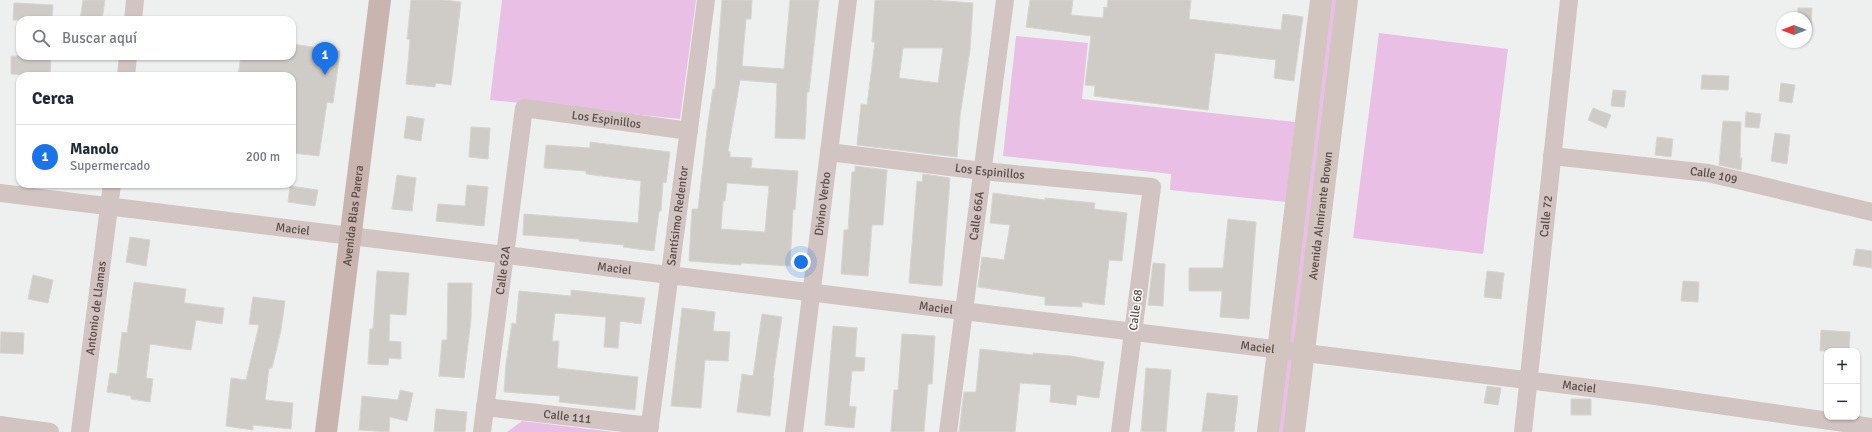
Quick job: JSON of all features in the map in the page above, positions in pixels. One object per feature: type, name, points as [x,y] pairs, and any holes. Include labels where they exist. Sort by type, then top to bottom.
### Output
[{"type":"main road","name":"Avenida Blas Parera","points":[[326,432],[380,0]]},
{"type":"main road","points":[[1268,432],[1321,0]]},
{"type":"main road","name":"Avenida Almirante Brown","points":[[1294,432],[1347,0]]},
{"type":"street","points":[[134,16],[136,0]]},
{"type":"street","name":"Santísimo Redentor","points":[[649,429],[706,0]]},
{"type":"street","name":"Divino Verbo","points":[[794,432],[848,0]]},
{"type":"street","name":"Calle 66A","points":[[948,432],[965,311],[1004,0]]},
{"type":"street","name":"Calle 72","points":[[1523,432],[1527,380],[1569,0]]},
{"type":"street","points":[[126,72],[128,60]]},
{"type":"street","name":"Los Espinillos","points":[[524,108],[689,131]]},
{"type":"street","name":"Calle 62A","points":[[482,432],[524,108]]},
{"type":"street","name":"Los Espinillos","points":[[829,152],[982,172],[1152,187]]},
{"type":"street","name":"Calle 109","points":[[1552,156],[1708,173],[1872,212]]},
{"type":"street","name":"Calle 68","points":[[1120,432],[1152,187]]},
{"type":"street","name":"Antonio de Llamas","points":[[80,432],[111,188]]},
{"type":"street","name":"Maciel","points":[[0,193],[1648,395],[1872,427]]},
{"type":"street","name":"Calle 111","points":[[485,407],[649,429]]},
{"type":"street","points":[[0,425],[50,432]]},
{"type":"shaded area","points":[[502,0],[696,0],[680,119],[490,100]]},
{"type":"shaded area","points":[[1330,0],[1340,0],[1287,432],[1277,432]]},
{"type":"shaded area","points":[[1379,33],[1508,49],[1483,254],[1353,238]]},
{"type":"shaded area","points":[[1016,36],[1088,43],[1082,99],[1295,122],[1286,202],[1170,190],[1171,174],[1003,156]]},
{"type":"shaded area","points":[[522,421],[614,432],[507,432]]},
{"type":"building","points":[[83,0],[105,0],[103,16],[81,16]]},
{"type":"building","points":[[411,0],[444,0],[461,2],[451,85],[436,83],[435,87],[406,84],[410,40],[407,39]]},
{"type":"building","points":[[722,0],[752,0],[751,19],[746,19],[742,66],[784,69],[790,0],[819,0],[809,92],[807,92],[805,139],[775,138],[777,83],[740,80],[728,151],[730,152],[730,157],[752,158],[751,168],[798,171],[795,210],[793,209],[790,266],[741,263],[741,265],[689,261],[692,209],[698,209],[707,130],[713,89],[715,89]],"holes":[[[727,183],[769,186],[765,232],[721,229],[723,201],[725,201]]]},
{"type":"building","points":[[875,0],[932,0],[973,3],[970,50],[960,116],[957,157],[857,145],[861,104],[867,105],[875,42],[872,42]],"holes":[[[903,48],[943,48],[938,83],[899,78]]]},
{"type":"building","points":[[1030,0],[1073,0],[1071,15],[1103,18],[1104,7],[1107,8],[1108,0],[1191,0],[1189,19],[1281,30],[1283,14],[1303,17],[1294,81],[1274,78],[1276,60],[1215,53],[1208,110],[1094,96],[1095,86],[1085,85],[1091,36],[1026,27]]},
{"type":"building","points":[[14,3],[53,5],[52,16],[16,16],[16,20],[13,20]]},
{"type":"building","points":[[1798,8],[1812,8],[1812,12],[1798,12]]},
{"type":"building","points":[[296,45],[340,51],[333,103],[327,102],[319,156],[296,153],[296,72],[239,72],[240,60],[296,60]]},
{"type":"building","points":[[11,56],[16,56],[16,60],[51,60],[50,72],[16,72],[16,74],[11,74]]},
{"type":"building","points":[[1702,75],[1729,76],[1728,90],[1701,89]]},
{"type":"building","points":[[1781,83],[1795,85],[1792,103],[1779,101]]},
{"type":"building","points":[[1613,90],[1626,91],[1624,107],[1611,106]]},
{"type":"building","points":[[1593,108],[1611,115],[1606,128],[1588,120]]},
{"type":"building","points":[[1746,112],[1761,114],[1759,128],[1745,127]]},
{"type":"building","points":[[407,116],[424,119],[421,141],[404,138]]},
{"type":"building","points":[[1723,121],[1741,122],[1741,170],[1719,165]]},
{"type":"building","points":[[471,127],[490,128],[488,159],[469,157]]},
{"type":"building","points":[[1775,133],[1790,135],[1787,164],[1771,161]]},
{"type":"building","points":[[1657,137],[1673,139],[1671,157],[1655,155]]},
{"type":"building","points":[[590,142],[670,152],[666,183],[663,182],[661,211],[659,211],[654,251],[623,247],[624,245],[579,241],[579,239],[523,235],[524,214],[638,223],[641,181],[586,174],[586,171],[544,168],[546,145],[590,148]]},
{"type":"building","points":[[855,166],[887,170],[883,225],[872,225],[868,276],[841,274],[844,230],[848,230],[852,172],[855,172]]},
{"type":"building","points":[[923,174],[950,178],[942,286],[909,283],[917,181],[922,182]]},
{"type":"building","points":[[397,175],[416,178],[412,211],[392,209]]},
{"type":"building","points":[[467,185],[488,187],[484,226],[436,221],[438,204],[465,206]]},
{"type":"building","points":[[296,187],[318,190],[315,206],[288,202],[290,188]]},
{"type":"building","points":[[993,193],[1045,200],[1045,198],[1095,203],[1094,209],[1127,213],[1122,261],[1109,260],[1104,305],[1082,302],[1082,307],[1045,305],[1045,297],[978,287],[982,257],[1004,260],[1010,225],[990,223]]},
{"type":"building","points":[[1228,219],[1256,222],[1249,319],[1220,317],[1222,291],[1189,291],[1189,268],[1223,268]]},
{"type":"building","points":[[130,237],[150,240],[146,266],[126,262]]},
{"type":"building","points":[[1856,249],[1872,251],[1872,268],[1853,265]]},
{"type":"building","points":[[1153,263],[1165,264],[1163,306],[1148,305]]},
{"type":"building","points":[[377,271],[409,273],[406,315],[390,314],[389,341],[401,342],[401,359],[389,358],[388,365],[368,364],[370,329],[373,329]]},
{"type":"building","points":[[1487,271],[1504,273],[1501,299],[1484,297]]},
{"type":"building","points":[[33,275],[53,280],[48,303],[28,299]]},
{"type":"building","points":[[1683,281],[1699,282],[1698,302],[1681,301]]},
{"type":"building","points":[[134,282],[186,289],[184,303],[224,308],[222,324],[196,320],[191,350],[150,344],[146,378],[153,379],[150,402],[131,399],[131,396],[107,392],[110,373],[117,374],[122,332],[127,333]]},
{"type":"building","points":[[448,283],[472,283],[471,319],[464,378],[439,376],[442,340],[447,340]]},
{"type":"building","points":[[571,290],[645,298],[641,324],[620,321],[618,348],[604,347],[606,317],[555,313],[552,341],[559,341],[557,368],[638,377],[635,410],[559,402],[560,396],[504,392],[506,364],[512,323],[516,324],[519,291],[571,296]]},
{"type":"building","points":[[253,297],[285,301],[281,330],[272,368],[269,368],[265,400],[293,403],[291,429],[253,425],[253,430],[226,426],[231,378],[246,380],[259,325],[249,324]]},
{"type":"building","points":[[682,308],[715,312],[713,331],[730,332],[728,361],[705,360],[701,408],[671,406]]},
{"type":"building","points":[[762,314],[782,317],[773,378],[770,416],[737,412],[742,374],[753,376]]},
{"type":"building","points":[[833,326],[857,328],[855,357],[865,358],[864,371],[852,371],[849,406],[856,407],[854,428],[825,425]]},
{"type":"building","points":[[1821,330],[1850,332],[1849,348],[1824,348],[1824,351],[1820,351]]},
{"type":"building","points":[[1,332],[24,333],[23,354],[0,353]]},
{"type":"building","points":[[902,334],[935,336],[932,384],[928,384],[924,432],[891,432],[894,390],[898,390]]},
{"type":"building","points":[[980,349],[1033,355],[1033,353],[1071,356],[1104,362],[1099,398],[1077,395],[1076,405],[1050,402],[1051,385],[1020,383],[1015,432],[959,432],[964,392],[976,392]]},
{"type":"building","points":[[1146,368],[1171,370],[1166,432],[1141,432]]},
{"type":"building","points":[[1487,386],[1501,388],[1498,405],[1484,403]]},
{"type":"building","points":[[400,390],[413,393],[407,421],[390,417],[389,432],[359,430],[362,396],[398,400]]},
{"type":"building","points":[[1207,393],[1238,396],[1234,432],[1202,432]]},
{"type":"building","points":[[1571,399],[1591,399],[1591,415],[1571,415]]},
{"type":"building","points":[[436,409],[467,412],[465,432],[434,432]]},
{"type":"place","name":"Manolo","points":[[325,75]]}]
